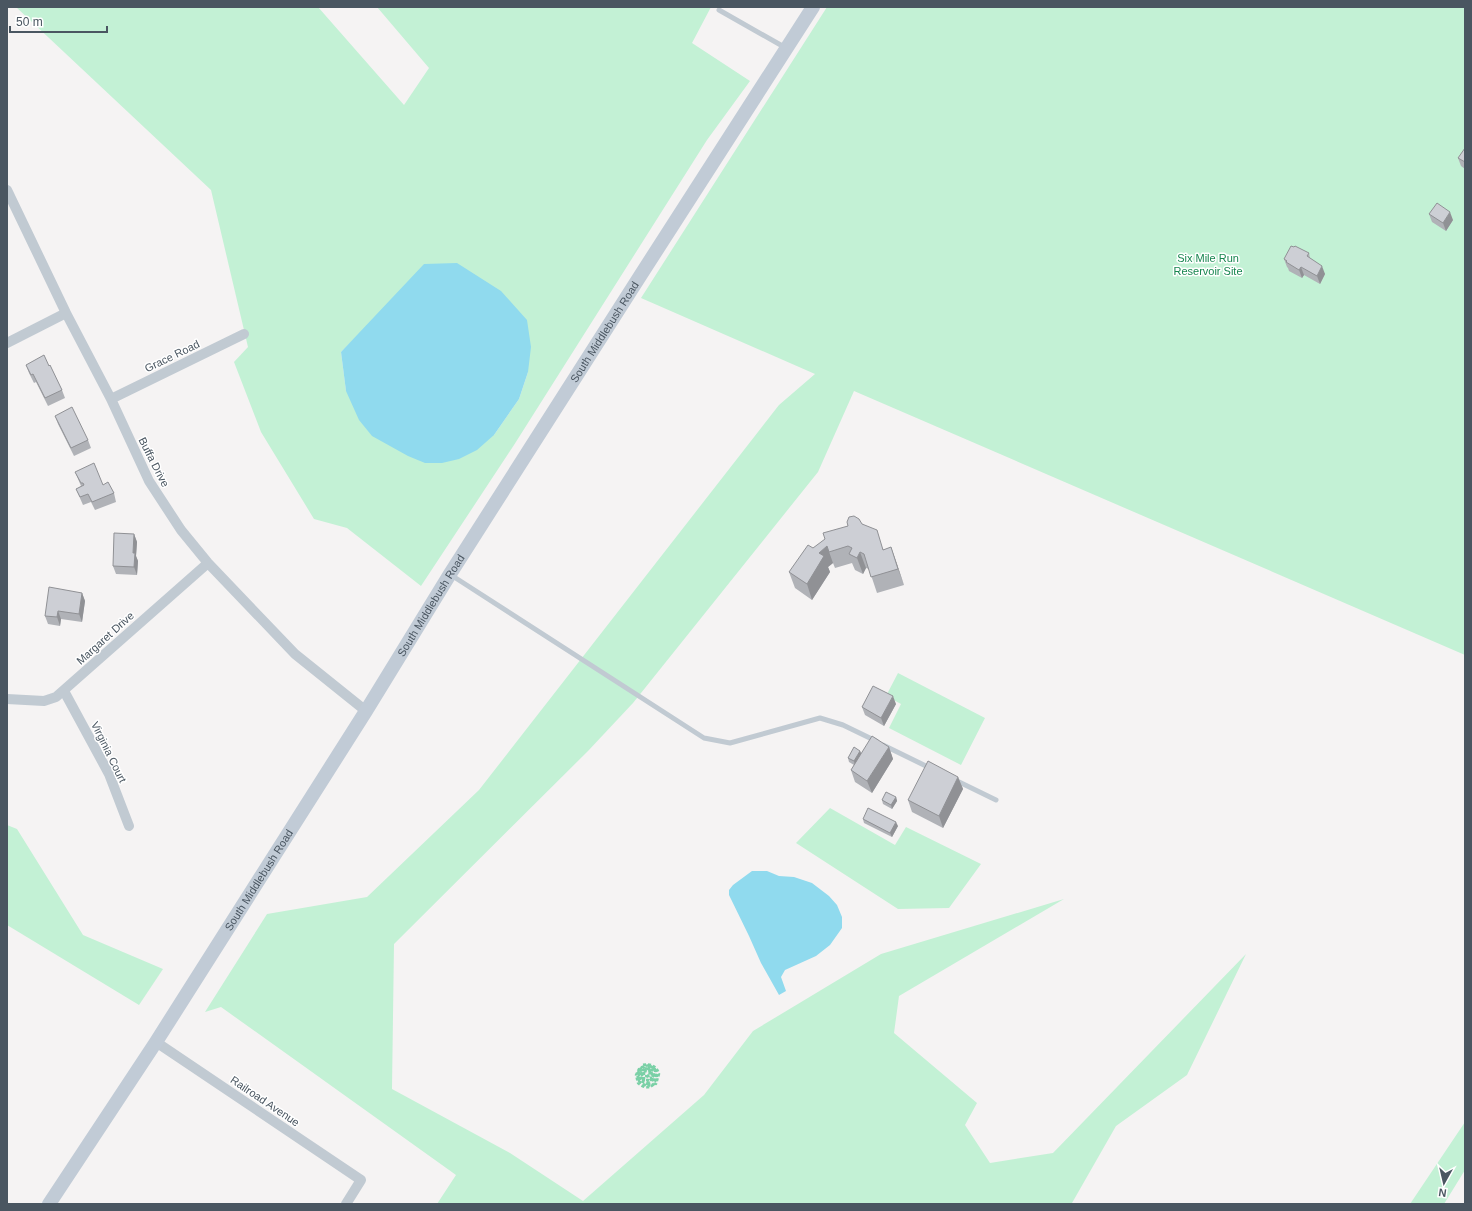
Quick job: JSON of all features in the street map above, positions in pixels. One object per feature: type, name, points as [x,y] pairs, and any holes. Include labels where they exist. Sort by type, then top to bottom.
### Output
[{"type":"street","name":"South Middlebush Road","points":[[49,1204],[156,1042],[366,711],[450,574],[813,7]]},
{"type":"street","name":"Buffa Drive","points":[[7,190],[66,313],[111,399],[149,481],[181,530],[208,564],[294,654],[366,711]]},
{"type":"street","points":[[7,343],[66,313]]},
{"type":"street","name":"Grace Road","points":[[111,399],[244,334]]},
{"type":"street","name":"Margaret Drive","points":[[7,699],[44,701],[56,697],[208,564]]},
{"type":"street","name":"Virginia Court","points":[[64,691],[109,774],[129,826]]},
{"type":"street","name":"Railroad Avenue","points":[[156,1042],[361,1180],[346,1204]]},
{"type":"lane","points":[[719,10],[786,48]]},
{"type":"lane","points":[[450,574],[704,738],[730,743],[820,718],[843,725],[933,769]]},
{"type":"lane","points":[[947,776],[996,800]]},
{"type":"path","points":[[648,1077],[652,1080],[654,1077],[653,1073],[651,1078],[650,1073],[645,1072],[651,1071],[646,1069],[641,1075],[641,1078],[643,1078],[642,1075],[644,1072],[644,1078],[648,1080],[643,1080],[650,1082],[646,1084],[643,1082],[639,1076],[640,1073],[645,1068],[652,1070],[654,1073],[653,1081],[654,1082],[656,1071],[658,1078],[654,1083],[656,1084],[658,1081],[659,1074],[656,1068],[649,1064],[642,1065],[642,1067],[649,1066],[655,1069],[648,1067],[642,1068],[639,1074],[639,1081],[637,1074],[641,1068],[640,1067],[636,1075],[638,1083],[644,1087],[653,1085],[646,1086],[640,1082],[646,1085],[652,1083],[655,1086]]},
{"type":"green space","points":[[16,7],[318,7],[404,105],[429,68],[377,7],[711,7],[692,43],[750,81],[707,140],[514,445],[421,586],[347,528],[314,519],[261,432],[234,362],[248,347],[211,190]],"holes":[[[356,337],[528,372],[519,399],[494,435],[346,391],[341,352]]]},
{"type":"green space","name":"Six Mile Run Reservoir Site","points":[[827,7],[1465,7],[1465,655],[854,391],[818,472],[633,703],[588,751],[394,944],[392,1089],[510,1153],[583,1201],[704,1095],[753,1031],[881,954],[1064,899],[899,996],[894,1033],[977,1103],[965,1125],[990,1163],[1053,1153],[1246,954],[1187,1075],[1116,1126],[1072,1203],[1068,1204],[437,1204],[456,1175],[221,1007],[205,1012],[267,914],[367,897],[479,790],[779,405],[815,374],[641,298]]},
{"type":"green space","points":[[898,673],[985,718],[961,765],[889,728],[901,704],[886,696]]},
{"type":"green space","points":[[830,808],[895,845],[906,827],[981,864],[949,908],[898,909],[796,843]]},
{"type":"green space","points":[[7,825],[17,829],[83,935],[163,969],[139,1005],[7,925]]},
{"type":"green space","points":[[1465,1122],[1465,1170],[1444,1204],[1410,1204]]},
{"type":"water","points":[[457,263],[501,291],[527,320],[531,347],[528,372],[519,399],[494,435],[477,450],[459,459],[442,463],[425,463],[408,456],[372,436],[359,420],[346,391],[341,352],[424,264]]},
{"type":"water","points":[[752,871],[767,871],[779,876],[794,877],[812,883],[829,896],[837,905],[842,917],[842,928],[830,945],[816,956],[785,970],[781,977],[786,991],[779,995],[761,963],[729,895],[729,890],[733,885]]},
{"type":"building","points":[[1465,148],[1465,162],[1458,158]]},
{"type":"building","points":[[1437,203],[1450,212],[1443,223],[1429,214]]},
{"type":"building","points":[[1291,246],[1295,246],[1309,253],[1307,256],[1322,266],[1317,276],[1301,267],[1299,270],[1286,262],[1287,261],[1284,259]]},
{"type":"building","points":[[44,355],[62,390],[45,398],[33,374],[31,375],[26,365]]},
{"type":"building","points":[[72,407],[88,440],[71,448],[55,416]]},
{"type":"building","points":[[94,463],[103,485],[108,482],[114,493],[92,502],[88,494],[80,497],[76,489],[84,485],[81,483],[75,472]]},
{"type":"building","points":[[854,516],[859,519],[862,524],[877,530],[883,550],[891,547],[898,569],[871,577],[864,554],[860,552],[857,558],[849,554],[852,548],[848,546],[829,552],[827,546],[819,553],[824,556],[807,584],[789,572],[808,545],[813,548],[825,539],[823,533],[848,526],[847,522],[849,517]]},
{"type":"building","points":[[114,533],[134,534],[134,567],[113,566]]},
{"type":"building","points":[[49,587],[82,593],[79,614],[58,611],[57,617],[45,616]]},
{"type":"building","points":[[873,686],[893,696],[881,718],[862,707]]},
{"type":"building","points":[[872,736],[889,747],[867,781],[851,770]]},
{"type":"building","points":[[854,747],[860,751],[854,761],[848,758]]},
{"type":"building","points":[[928,761],[958,777],[939,816],[908,800]]},
{"type":"building","points":[[886,792],[896,797],[891,805],[882,800]]},
{"type":"building","points":[[868,808],[896,822],[890,833],[863,819]]}]
